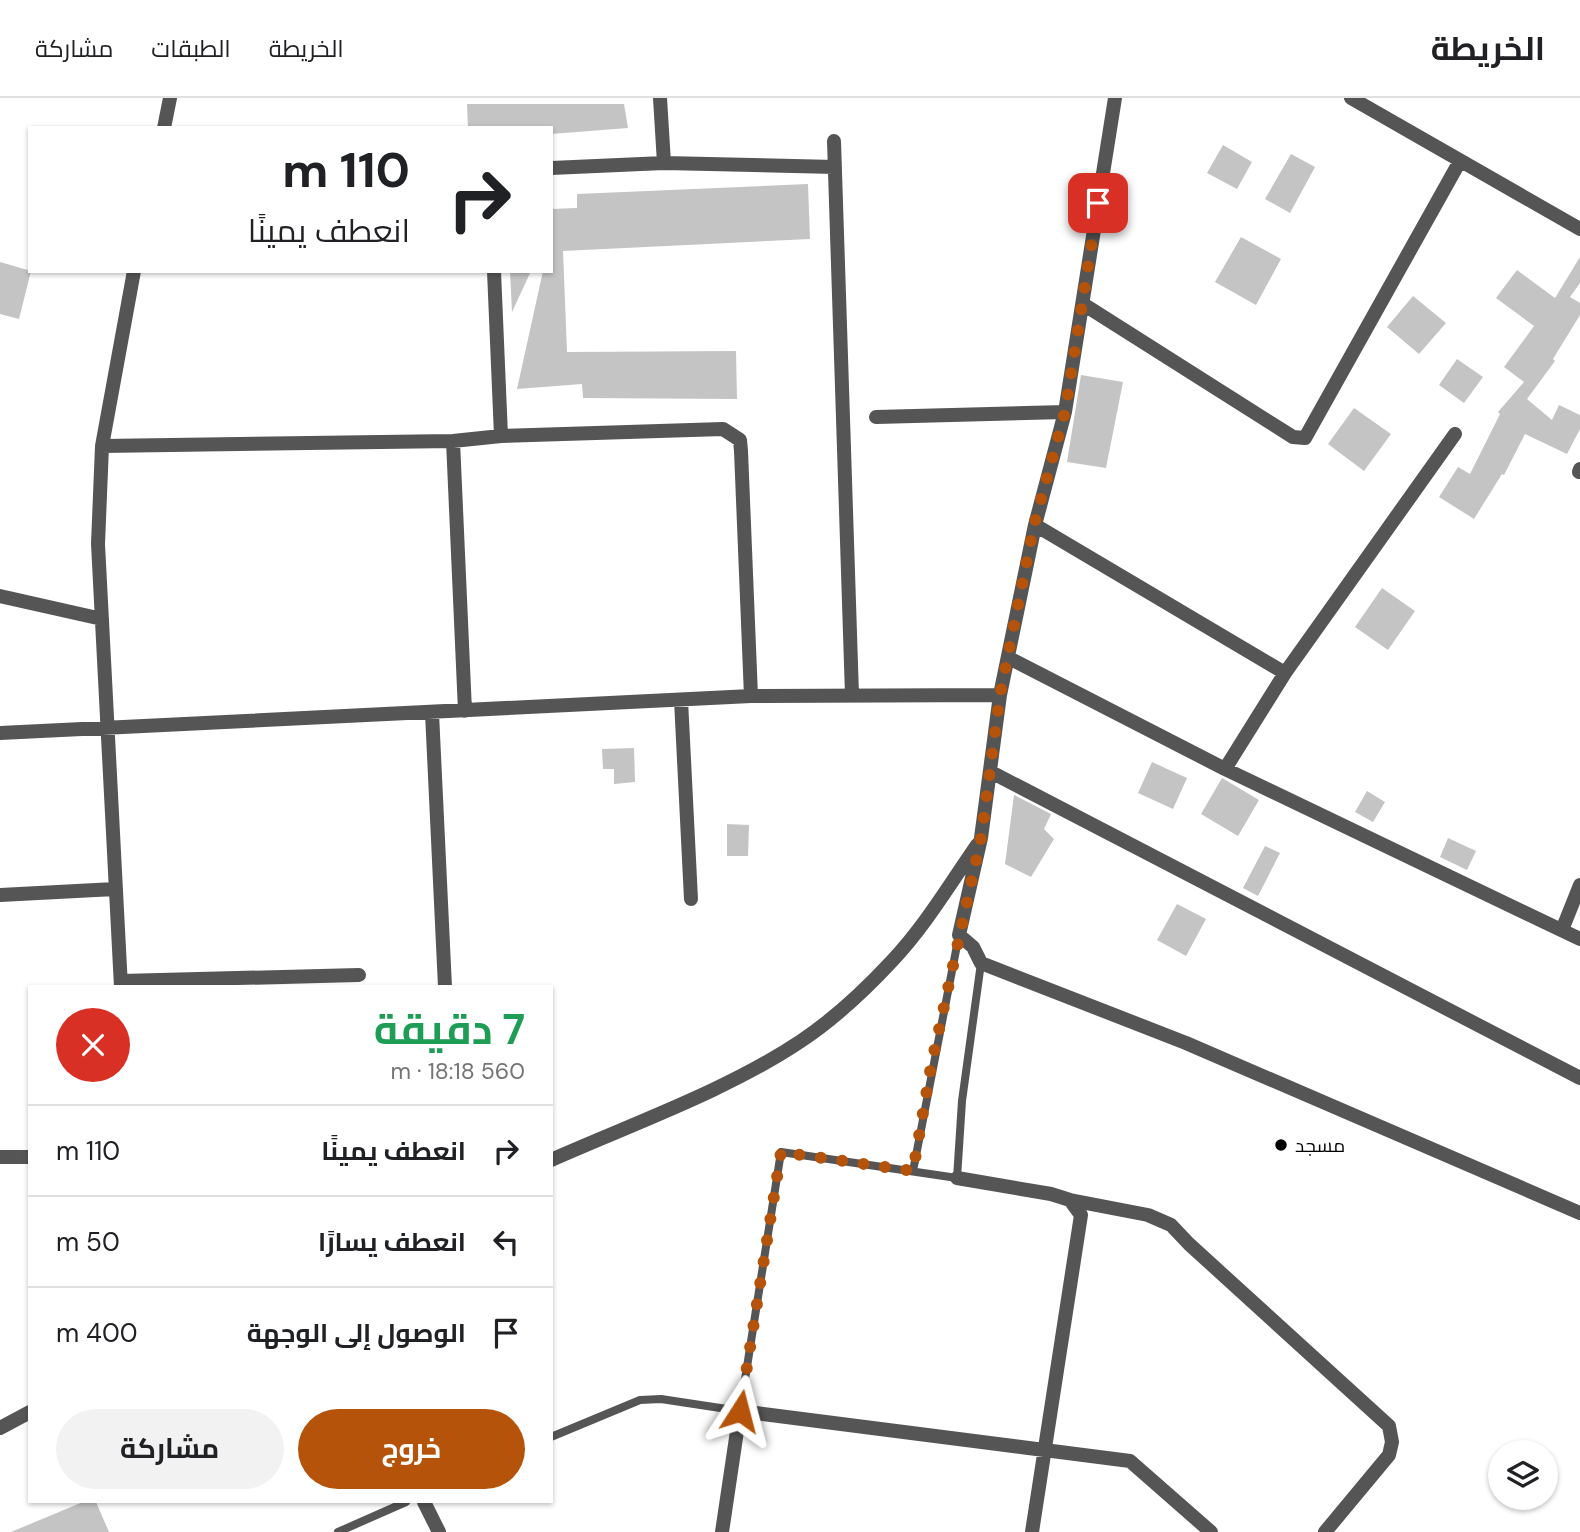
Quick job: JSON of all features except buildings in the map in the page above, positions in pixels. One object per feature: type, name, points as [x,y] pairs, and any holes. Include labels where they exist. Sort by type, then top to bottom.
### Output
[{"type":"street","points":[[164,126],[170,98]]},
{"type":"street","points":[[660,98],[664,163]]},
{"type":"street","points":[[1115,98],[1065,412],[1034,525],[1000,695],[981,838],[958,935],[972,947],[981,963],[1186,1043],[1580,1213]]},
{"type":"street","points":[[1351,98],[1580,229]]},
{"type":"street","points":[[834,141],[852,695]]},
{"type":"street","points":[[1083,304],[1293,437],[1306,438],[1460,161]]},
{"type":"street","points":[[553,168],[664,163],[835,167]]},
{"type":"street","points":[[134,273],[110,389],[102,446],[98,544],[121,984],[359,975]]},
{"type":"street","points":[[494,273],[500,436]]},
{"type":"street","points":[[876,417],[1065,412]]},
{"type":"street","points":[[102,446],[453,441],[500,436],[723,429],[740,440],[751,696]]},
{"type":"street","points":[[1225,769],[1285,673],[1455,433]]},
{"type":"street","points":[[453,441],[465,711]]},
{"type":"street","points":[[1034,525],[1285,673]]},
{"type":"street","points":[[0,596],[102,619]]},
{"type":"street","points":[[1009,658],[1225,769],[1580,939]]},
{"type":"street","points":[[0,733],[751,696],[1000,695]]},
{"type":"street","points":[[681,700],[691,899]]},
{"type":"street","points":[[432,713],[445,985]]},
{"type":"street","points":[[991,772],[1580,1078]]},
{"type":"street","points":[[553,1159],[770,1060],[802,1040],[854,999],[892,962],[915,934],[981,838]]},
{"type":"street","points":[[1562,930],[1580,885]]},
{"type":"street","points":[[0,895],[115,890]]},
{"type":"street","points":[[0,1157],[28,1157]]},
{"type":"street","points":[[957,1178],[1051,1194],[1148,1215],[1171,1225],[1389,1426],[1392,1443],[1389,1455],[1325,1532]]},
{"type":"street","points":[[1032,1532],[1080,1231],[1081,1215],[1070,1200]]},
{"type":"street","points":[[722,1532],[740,1411],[1130,1461],[1211,1532]]},
{"type":"street","points":[[0,1428],[28,1413]]},
{"type":"street","points":[[425,1503],[439,1532]]},
{"type":"lane","points":[[913,1171],[958,935]]},
{"type":"lane","points":[[553,1436],[639,1400],[661,1399],[740,1411],[781,1152],[957,1178],[962,1101],[981,963]]},
{"type":"lane","points":[[338,1532],[405,1503]]},
{"type":"place","name":"مسجد","points":[[1281,1145]]},
{"type":"route","points":[[740,1411],[781,1152],[913,1171],[931,1066],[981,838],[1000,695],[1034,525],[1065,412],[1098,203]]}]
